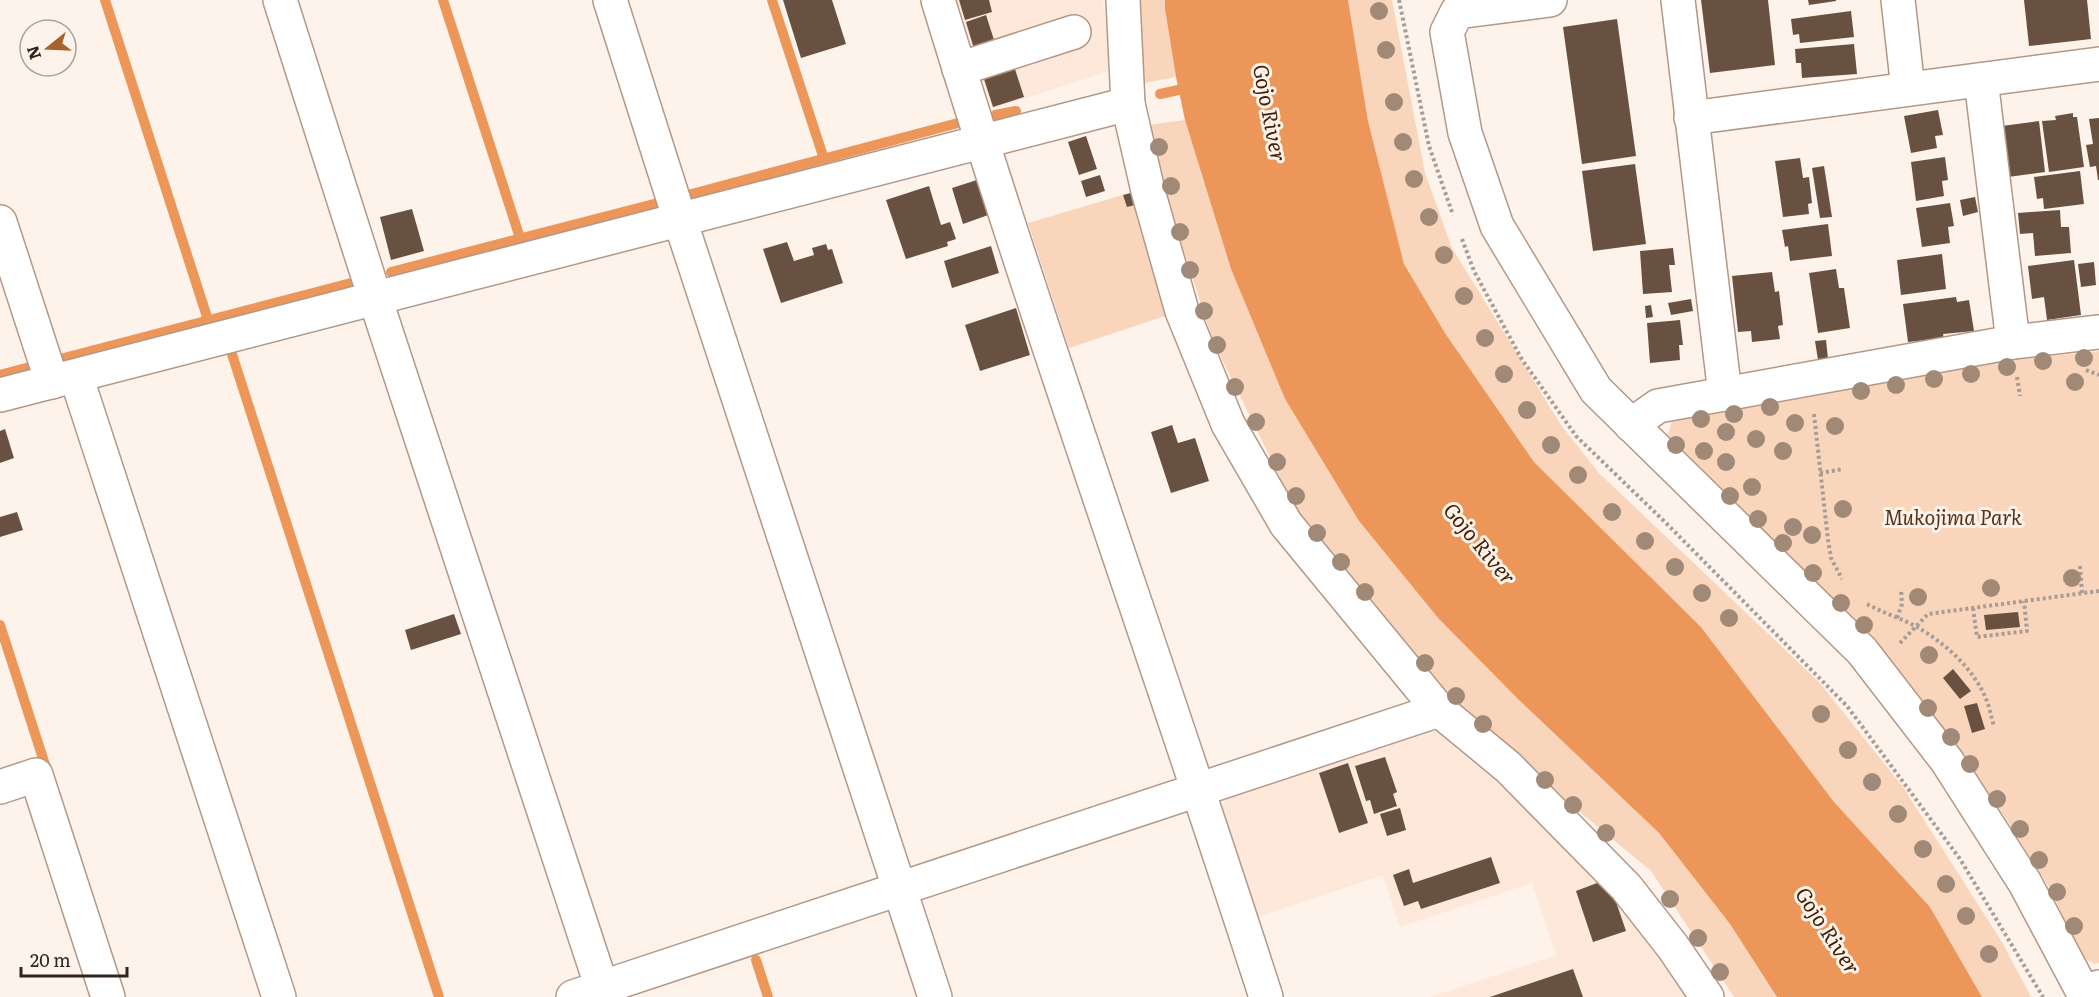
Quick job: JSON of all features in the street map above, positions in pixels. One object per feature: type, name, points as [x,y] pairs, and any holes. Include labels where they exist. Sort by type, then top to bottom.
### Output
[{"type":"street","points":[[280,0],[593,994],[900,888],[1439,710]]},
{"type":"street","points":[[610,0],[935,997]]},
{"type":"street","points":[[938,0],[981,142],[1199,789],[1266,997]]},
{"type":"street","points":[[1123,0],[1128,104],[1148,191],[1182,311],[1228,424],[1286,524],[1439,710],[1508,767],[1626,887],[1673,947],[1707,997]]},
{"type":"street","points":[[1550,0],[1457,12],[1447,32],[1465,133],[1497,226],[1596,390],[1862,651],[1947,760],[2025,882],[2089,992]]},
{"type":"street","points":[[1678,0],[1725,394]]},
{"type":"street","points":[[1898,0],[1908,89]]},
{"type":"street","points":[[959,69],[1074,32]]},
{"type":"street","points":[[1691,118],[2099,64]]},
{"type":"street","points":[[1981,80],[2013,342]]},
{"type":"street","points":[[0,395],[1128,104]]},
{"type":"street","points":[[0,222],[64,379],[279,997]]},
{"type":"street","points":[[1631,425],[1658,406],[2013,342],[2099,332]]},
{"type":"street","points":[[0,787],[36,775],[108,997]]},
{"type":"path","points":[[2017,377],[2020,396]]},
{"type":"path","points":[[1809,379],[1831,558],[1846,584]]},
{"type":"path","points":[[1820,473],[1843,469]]},
{"type":"path","points":[[2080,566],[2082,593]]},
{"type":"path","points":[[1897,618],[1902,604],[1901,589]]},
{"type":"path","points":[[1875,667],[1928,614],[2099,591]]},
{"type":"path","points":[[1860,598],[1916,626],[1940,641],[1962,662],[1983,693],[1994,726]]},
{"type":"path","points":[[1973,608],[1977,637],[2027,631],[2024,601]]},
{"type":"shaded area","points":[[957,0],[1103,0],[1113,70],[992,109]]},
{"type":"shaded area","points":[[1427,730],[1439,732],[1497,777],[1572,846],[1694,997],[1430,997],[1556,955],[1532,883],[1400,927],[1383,875],[1253,919],[1218,814],[1227,797]]},
{"type":"green space","points":[[1136,0],[1165,0],[1176,77],[1144,83],[1137,34]]},
{"type":"green space","points":[[1348,0],[1392,0],[1425,173],[1452,248],[1561,425],[1599,473],[1820,683],[1903,787],[2002,942],[2031,997],[1982,997],[1930,907],[1834,802],[1701,627],[1534,462],[1445,333],[1404,264],[1368,121]]},
{"type":"green space","points":[[1185,120],[1231,269],[1285,399],[1359,521],[1438,618],[1517,698],[1659,833],[1730,924],[1777,997],[1734,997],[1651,871],[1481,730],[1402,645],[1301,520],[1213,341],[1164,190],[1148,125]]},
{"type":"green space","points":[[1133,192],[1168,315],[1069,348],[1028,223]]},
{"type":"green space","name":"Mukojima Park","points":[[2099,351],[2099,963],[2095,964],[2083,958],[2049,887],[2001,811],[1946,737],[1665,444],[1673,418],[2013,360]]},
{"type":"water","name":"Gojo River","points":[[1165,0],[1348,0],[1368,121],[1404,264],[1445,333],[1534,462],[1701,627],[1834,802],[1930,907],[1982,997],[1777,997],[1730,924],[1659,833],[1517,698],[1438,618],[1359,521],[1285,399],[1231,269],[1185,120],[1176,77]]},
{"type":"building","points":[[783,0],[832,0],[846,44],[801,58]]},
{"type":"building","points":[[959,0],[989,0],[992,12],[965,20]]},
{"type":"building","points":[[1701,0],[1768,0],[1775,65],[1710,73]]},
{"type":"building","points":[[1808,0],[1836,0],[1836,1],[1809,5]]},
{"type":"building","points":[[2024,0],[2087,0],[2091,39],[2029,46]]},
{"type":"building","points":[[1851,11],[1854,37],[1800,43],[1799,34],[1793,35],[1791,19]]},
{"type":"building","points":[[986,15],[995,43],[974,49],[966,22]]},
{"type":"building","points":[[1617,19],[1636,156],[1582,164],[1563,27]]},
{"type":"building","points":[[1854,44],[1857,74],[1802,78],[1801,63],[1796,63],[1795,49]]},
{"type":"building","points":[[1014,66],[1024,97],[993,107],[983,76]]},
{"type":"building","points":[[1938,110],[1943,135],[1935,136],[1937,148],[1911,153],[1904,116]]},
{"type":"building","points":[[2073,113],[2073,117],[2077,117],[2084,167],[2049,172],[2042,121],[2056,120],[2055,116]]},
{"type":"building","points":[[2099,118],[2098,180],[2096,166],[2090,167],[2086,145],[2093,144],[2089,119]]},
{"type":"building","points":[[2039,121],[2045,172],[2008,177],[2002,126]]},
{"type":"building","points":[[1086,136],[1097,169],[1079,175],[1068,142]]},
{"type":"building","points":[[1945,157],[1948,180],[1942,181],[1944,196],[1916,201],[1911,162]]},
{"type":"building","points":[[1800,158],[1803,178],[1809,177],[1812,203],[1808,204],[1809,214],[1783,217],[1775,161]]},
{"type":"building","points":[[1635,164],[1646,244],[1593,251],[1582,171]]},
{"type":"building","points":[[1824,166],[1832,217],[1820,218],[1812,168]]},
{"type":"building","points":[[2080,171],[2084,204],[2044,209],[2043,198],[2037,199],[2034,177]]},
{"type":"building","points":[[1100,175],[1105,191],[1086,197],[1081,181]]},
{"type":"building","points":[[980,179],[991,214],[963,224],[952,188]]},
{"type":"building","points":[[929,186],[941,225],[950,222],[956,239],[947,242],[948,246],[906,259],[886,200]]},
{"type":"building","points":[[1131,193],[1135,205],[1127,207],[1123,195]]},
{"type":"building","points":[[1975,197],[1978,212],[1963,216],[1960,200]]},
{"type":"building","points":[[1950,203],[1954,226],[1948,227],[1950,243],[1922,247],[1916,208]]},
{"type":"building","points":[[412,209],[424,251],[391,260],[380,217]]},
{"type":"building","points":[[2060,210],[2061,227],[2069,227],[2071,253],[2035,256],[2033,233],[2020,234],[2018,213]]},
{"type":"building","points":[[1828,224],[1832,256],[1790,261],[1788,246],[1785,247],[1782,230]]},
{"type":"building","points":[[787,242],[794,261],[814,255],[812,248],[826,244],[828,250],[832,249],[843,283],[781,303],[763,249]]},
{"type":"building","points":[[991,246],[999,273],[952,288],[944,261]]},
{"type":"building","points":[[1673,248],[1675,265],[1669,265],[1672,292],[1643,294],[1640,251]]},
{"type":"building","points":[[1942,254],[1946,289],[1901,295],[1897,260]]},
{"type":"building","points":[[2074,260],[2081,315],[2047,320],[2044,297],[2032,299],[2028,266]]},
{"type":"building","points":[[2094,262],[2096,285],[2081,287],[2078,264]]},
{"type":"building","points":[[1836,269],[1839,288],[1844,288],[1850,328],[1818,333],[1809,273]]},
{"type":"building","points":[[1772,272],[1775,292],[1779,291],[1783,325],[1778,326],[1780,339],[1752,342],[1751,331],[1738,332],[1732,276]]},
{"type":"building","points":[[1956,297],[1957,302],[1969,300],[1974,331],[1943,334],[1944,338],[1908,342],[1903,304]]},
{"type":"building","points":[[1691,299],[1693,311],[1671,315],[1668,303]]},
{"type":"building","points":[[1651,305],[1653,317],[1646,318],[1645,306]]},
{"type":"building","points":[[1016,308],[1030,355],[980,371],[965,325]]},
{"type":"building","points":[[1680,320],[1683,345],[1679,345],[1680,360],[1650,363],[1647,323]]},
{"type":"building","points":[[1826,340],[1828,359],[1818,360],[1815,341]]},
{"type":"building","points":[[1172,425],[1178,443],[1195,438],[1209,481],[1171,493],[1151,432]]},
{"type":"building","points":[[5,429],[14,458],[0,463],[0,431]]},
{"type":"building","points":[[17,512],[23,530],[0,537],[0,517]]},
{"type":"building","points":[[2018,612],[2020,627],[1986,630],[1984,615]]},
{"type":"building","points":[[454,614],[461,634],[411,650],[405,630]]},
{"type":"building","points":[[1953,669],[1971,691],[1960,699],[1943,678]]},
{"type":"building","points":[[1977,703],[1985,729],[1972,733],[1964,706]]},
{"type":"building","points":[[1385,757],[1397,792],[1393,794],[1397,806],[1374,814],[1370,800],[1366,801],[1355,766]]},
{"type":"building","points":[[1348,763],[1368,823],[1339,833],[1319,773]]},
{"type":"building","points":[[1400,808],[1406,830],[1387,836],[1380,814]]},
{"type":"building","points":[[1491,857],[1500,883],[1421,909],[1418,901],[1404,906],[1393,875],[1409,869],[1413,883]]},
{"type":"building","points":[[1597,883],[1615,899],[1626,931],[1593,942],[1576,891]]},
{"type":"building","points":[[1573,969],[1583,997],[1490,997]]},
{"type":"waterway","points":[[105,0],[208,320]]},
{"type":"waterway","points":[[443,0],[520,238]]},
{"type":"waterway","points":[[772,0],[824,159]]},
{"type":"waterway","points":[[1160,94],[1192,87]]},
{"type":"waterway","points":[[995,115],[1016,111]]},
{"type":"waterway","points":[[688,195],[958,123]]},
{"type":"waterway","points":[[391,272],[654,204]]},
{"type":"waterway","points":[[60,359],[351,283]]},
{"type":"waterway","points":[[230,348],[439,997]]},
{"type":"waterway","points":[[0,375],[30,367]]},
{"type":"waterway","points":[[0,625],[48,774]]},
{"type":"waterway","points":[[756,960],[768,997]]}]
